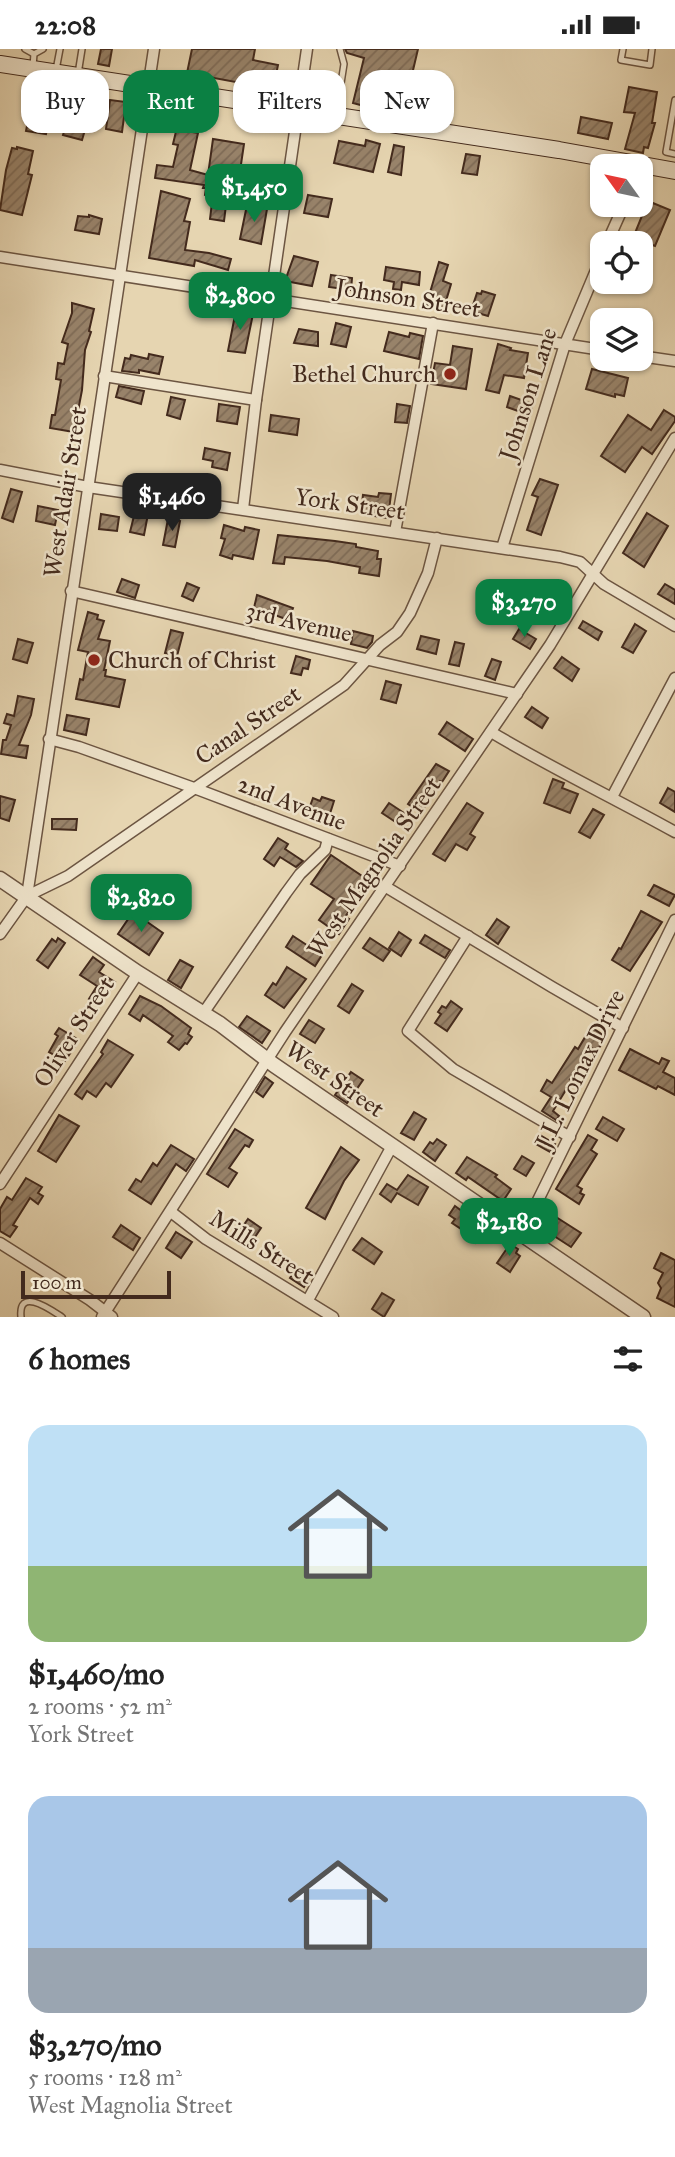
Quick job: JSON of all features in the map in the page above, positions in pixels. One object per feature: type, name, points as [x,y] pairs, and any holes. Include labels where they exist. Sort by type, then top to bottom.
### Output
[{"type":"main road","points":[[0,64],[33,62],[51,70]]},
{"type":"main road","points":[[346,118],[590,157]]},
{"type":"main road","points":[[653,167],[675,171]]},
{"type":"street","name":"West Adair Street","points":[[151,70],[154,49]]},
{"type":"street","points":[[304,70],[307,49]]},
{"type":"street","name":"West Adair Street","points":[[0,934],[27,896],[141,133]]},
{"type":"street","points":[[243,509],[295,133]]},
{"type":"street","name":"Johnson Street","points":[[0,257],[590,348]]},
{"type":"street","name":"Johnson Lane","points":[[502,548],[565,344],[590,285]]},
{"type":"street","points":[[395,532],[433,323]]},
{"type":"street","points":[[653,358],[675,361]]},
{"type":"street","points":[[104,376],[256,400]]},
{"type":"street","name":"West Magnolia Street","points":[[106,1315],[268,1060],[550,645],[675,438]]},
{"type":"street","name":"York Street","points":[[0,470],[88,487],[560,557],[580,562],[604,584],[675,625]]},
{"type":"street","name":"Canal Street","points":[[27,896],[68,876],[344,685],[397,632],[410,613],[428,573],[437,538]]},
{"type":"street","name":"3rd Avenue","points":[[71,591],[517,694]]},
{"type":"street","points":[[612,797],[675,678]]},
{"type":"street","points":[[491,732],[534,758],[675,832]]},
{"type":"street","name":"2nd Avenue","points":[[49,739],[194,788],[400,866]]},
{"type":"street","points":[[202,1014],[293,883],[325,850],[328,839]]},
{"type":"street","name":"West Street","points":[[0,879],[220,1024],[392,1146],[643,1317]]},
{"type":"street","points":[[386,887],[624,1028]]},
{"type":"street","name":"J.L. Lomax Drive","points":[[521,1235],[675,921]]},
{"type":"street","points":[[468,936],[408,1031],[453,1069],[570,1137]]},
{"type":"street","name":"Oliver Street","points":[[0,1184],[138,972]]},
{"type":"street","points":[[308,1300],[392,1146]]},
{"type":"street","name":"Mills Street","points":[[171,1212],[216,1246],[333,1317]]},
{"type":"street","points":[[0,1243],[106,1315]]},
{"type":"lane","points":[[25,49],[33,62],[43,49]]},
{"type":"lane","points":[[55,70],[60,49]]},
{"type":"lane","points":[[78,70],[82,49]]},
{"type":"lane","points":[[340,49],[343,70]]},
{"type":"lane","points":[[623,49],[621,60],[650,65],[652,49]]},
{"type":"lane","points":[[675,100],[666,152],[675,154]]},
{"type":"lane","points":[[21,1317],[20,1310],[24,1304],[31,1301],[39,1302],[62,1317]]},
{"type":"building","points":[[101,49],[112,49],[109,66],[98,64]]},
{"type":"building","points":[[192,49],[255,49],[253,60],[278,65],[277,70],[233,70],[233,82],[219,79],[219,70],[188,70]]},
{"type":"building","points":[[345,49],[418,49],[413,70],[361,70],[364,58],[347,53]]},
{"type":"building","points":[[360,74],[360,105],[353,103]]},
{"type":"building","points":[[629,87],[657,92],[652,123],[655,123],[648,148],[644,147],[643,153],[625,149],[635,113],[624,112]]},
{"type":"building","points":[[110,100],[123,102],[122,132],[109,130]]},
{"type":"building","points":[[581,117],[612,123],[608,139],[578,133]]},
{"type":"building","points":[[64,133],[84,133],[82,140]]},
{"type":"building","points":[[176,133],[198,133],[190,170],[208,175],[213,139],[244,144],[239,178],[216,175],[212,196],[205,195],[204,185],[155,178],[157,165],[173,167],[178,145],[173,144]]},
{"type":"building","points":[[366,140],[380,144],[373,172],[334,163],[339,141],[365,146]]},
{"type":"building","points":[[394,145],[404,147],[401,175],[388,172]]},
{"type":"building","points":[[12,148],[33,151],[28,174],[32,175],[22,215],[0,210],[6,170]]},
{"type":"building","points":[[466,154],[480,156],[477,175],[462,173]]},
{"type":"building","points":[[161,191],[190,199],[184,221],[190,222],[185,250],[231,259],[228,270],[195,260],[194,266],[149,258]]},
{"type":"building","points":[[213,195],[227,197],[224,221],[210,219]]},
{"type":"building","points":[[308,195],[332,199],[328,217],[304,213]]},
{"type":"building","points":[[653,203],[670,210],[655,246],[653,231],[636,231],[642,217],[653,217]]},
{"type":"building","points":[[247,205],[267,209],[261,244],[240,239]]},
{"type":"building","points":[[89,215],[102,219],[99,234],[75,230],[78,216]]},
{"type":"building","points":[[294,256],[318,262],[312,286],[285,281]]},
{"type":"building","points":[[439,262],[448,265],[443,281],[451,284],[443,311],[426,306]]},
{"type":"building","points":[[386,267],[420,272],[419,285],[402,282],[401,290],[393,289],[394,282],[384,280]]},
{"type":"building","points":[[331,275],[352,278],[351,290],[329,287]]},
{"type":"building","points":[[482,291],[495,295],[488,316],[471,311],[477,293],[481,294]]},
{"type":"building","points":[[72,303],[94,309],[85,350],[82,390],[74,432],[50,428],[61,380],[56,379],[58,363],[64,364],[68,344],[62,342],[72,313]]},
{"type":"building","points":[[236,310],[253,314],[245,353],[228,351]]},
{"type":"building","points":[[336,323],[351,327],[346,347],[331,344]]},
{"type":"building","points":[[299,329],[318,332],[318,346],[294,343]]},
{"type":"building","points":[[389,332],[409,337],[410,333],[423,336],[419,359],[384,351]]},
{"type":"building","points":[[498,344],[511,348],[510,350],[528,353],[524,378],[504,375],[499,393],[486,390]]},
{"type":"building","name":"Bethel Church","points":[[453,346],[472,349],[466,389],[431,384],[435,363],[450,365]]},
{"type":"building","points":[[149,354],[163,357],[159,374],[139,370],[139,373],[122,371],[125,358],[130,359],[131,355],[148,359]]},
{"type":"building","points":[[591,371],[628,378],[624,396],[615,394],[615,397],[586,389]]},
{"type":"building","points":[[119,386],[144,391],[141,404],[116,397]]},
{"type":"building","points":[[510,396],[533,404],[529,415],[507,407]]},
{"type":"building","points":[[171,397],[185,400],[180,419],[167,415]]},
{"type":"building","points":[[219,404],[240,407],[237,424],[217,421]]},
{"type":"building","points":[[397,404],[410,406],[407,423],[395,422]]},
{"type":"building","points":[[664,410],[675,417],[675,421],[652,454],[642,447],[625,472],[601,456],[628,415],[651,430]]},
{"type":"building","points":[[271,415],[299,419],[297,435],[269,431]]},
{"type":"building","points":[[205,448],[230,453],[227,470],[212,467],[213,461],[203,459]]},
{"type":"building","points":[[540,479],[558,485],[541,535],[527,530],[538,497],[532,495]]},
{"type":"building","points":[[11,489],[22,492],[13,522],[2,518]]},
{"type":"building","points":[[379,493],[391,494],[388,518],[361,514],[363,495],[378,497]]},
{"type":"building","points":[[38,506],[58,510],[55,525],[36,521]]},
{"type":"building","points":[[135,512],[148,514],[144,535],[130,532]]},
{"type":"building","points":[[647,513],[668,526],[644,567],[623,553]]},
{"type":"building","points":[[101,514],[119,517],[117,531],[99,529]]},
{"type":"building","points":[[168,519],[180,521],[175,547],[163,545]]},
{"type":"building","points":[[224,525],[244,531],[245,527],[259,530],[253,559],[233,555],[232,559],[220,555],[225,539],[221,538]]},
{"type":"building","points":[[278,535],[356,544],[356,547],[378,551],[377,559],[381,559],[379,576],[359,573],[360,567],[327,561],[285,557],[284,564],[273,563]]},
{"type":"building","points":[[122,579],[139,585],[135,598],[117,592]]},
{"type":"building","points":[[187,583],[199,588],[193,601],[182,596]]},
{"type":"building","points":[[665,584],[675,590],[675,604],[658,594]]},
{"type":"building","points":[[257,595],[293,608],[288,620],[262,610],[261,614],[253,612]]},
{"type":"building","points":[[544,602],[559,608],[551,621],[537,612]]},
{"type":"building","points":[[88,612],[98,615],[97,619],[104,621],[98,639],[110,641],[105,676],[125,680],[119,707],[76,699],[88,652],[78,650]]},
{"type":"building","points":[[583,621],[602,632],[598,640],[579,628]]},
{"type":"building","points":[[635,624],[646,631],[633,653],[622,647]]},
{"type":"building","points":[[519,629],[536,639],[530,649],[513,639]]},
{"type":"building","points":[[171,630],[183,633],[177,656],[165,653]]},
{"type":"building","points":[[353,631],[373,636],[367,648],[351,644]]},
{"type":"building","points":[[421,636],[439,640],[436,654],[417,649]]},
{"type":"building","points":[[18,639],[33,643],[27,663],[13,659]]},
{"type":"building","points":[[455,642],[464,644],[459,666],[449,664]]},
{"type":"building","points":[[296,656],[310,660],[308,669],[303,668],[301,675],[291,673]]},
{"type":"building","points":[[562,657],[579,669],[572,681],[554,668]]},
{"type":"building","points":[[492,659],[501,662],[495,680],[485,676]]},
{"type":"building","points":[[386,681],[401,685],[396,703],[381,699]]},
{"type":"building","points":[[18,696],[34,699],[31,715],[19,745],[28,746],[26,758],[1,754],[3,740],[6,740],[11,725],[4,723],[7,714],[14,716]]},
{"type":"building","points":[[532,707],[548,718],[542,728],[525,717]]},
{"type":"building","points":[[67,715],[89,719],[86,735],[64,730]]},
{"type":"building","points":[[447,722],[473,739],[465,751],[439,734]]},
{"type":"building","points":[[436,764],[449,771],[421,813],[408,804]]},
{"type":"building","points":[[553,779],[564,783],[562,788],[578,794],[570,813],[544,803]]},
{"type":"building","points":[[668,788],[675,792],[675,812],[660,803]]},
{"type":"building","points":[[0,796],[15,800],[9,821],[0,818]]},
{"type":"building","points":[[322,797],[334,801],[328,820],[316,816],[318,812],[309,809],[313,798],[320,801]]},
{"type":"building","points":[[389,803],[407,815],[400,825],[382,813]]},
{"type":"building","points":[[467,803],[483,813],[470,834],[475,837],[467,850],[456,844],[445,861],[433,854]]},
{"type":"building","points":[[593,809],[604,815],[590,838],[579,832]]},
{"type":"building","points":[[52,819],[77,819],[76,830],[52,829]]},
{"type":"building","points":[[278,838],[288,844],[285,849],[303,861],[296,867],[280,857],[274,866],[264,859]]},
{"type":"building","points":[[331,855],[371,882],[345,917],[349,919],[339,934],[319,920],[334,899],[311,884]]},
{"type":"building","points":[[654,885],[675,895],[669,906],[648,895]]},
{"type":"building","points":[[641,911],[662,922],[630,971],[612,960],[619,948],[621,949]]},
{"type":"building","points":[[133,912],[163,933],[149,955],[118,934]]},
{"type":"building","points":[[497,919],[509,927],[498,944],[486,935]]},
{"type":"building","points":[[399,932],[411,940],[401,956],[389,948]]},
{"type":"building","points":[[425,935],[450,950],[445,958],[420,943]]},
{"type":"building","points":[[293,936],[322,955],[315,966],[286,947]]},
{"type":"building","points":[[58,938],[65,943],[48,968],[37,960],[52,939],[56,942]]},
{"type":"building","points":[[370,938],[390,951],[383,961],[363,948]]},
{"type":"building","points":[[93,957],[104,965],[99,972],[115,982],[100,1005],[89,999],[97,986],[80,975]]},
{"type":"building","points":[[180,960],[193,967],[181,988],[168,980]]},
{"type":"building","points":[[287,967],[306,979],[284,1008],[265,995],[273,983],[276,985]]},
{"type":"building","points":[[352,984],[363,991],[349,1013],[338,1006]]},
{"type":"building","points":[[140,996],[161,1006],[191,1028],[188,1034],[192,1037],[187,1044],[179,1050],[168,1042],[173,1036],[143,1015],[140,1021],[129,1014]]},
{"type":"building","points":[[451,1001],[462,1009],[447,1031],[435,1023],[441,1014],[438,1012],[442,1006],[446,1008]]},
{"type":"building","points":[[247,1016],[270,1031],[262,1043],[239,1027]]},
{"type":"building","points":[[309,1020],[324,1029],[315,1043],[300,1034]]},
{"type":"building","points":[[591,1027],[606,1037],[597,1051],[590,1047],[570,1079],[572,1080],[553,1111],[559,1116],[556,1120],[542,1111],[551,1097],[541,1091],[547,1080],[552,1083]]},
{"type":"building","points":[[59,1028],[79,1040],[65,1061],[49,1052],[58,1036],[55,1034]]},
{"type":"building","points":[[108,1040],[133,1055],[111,1087],[106,1083],[96,1097],[87,1091],[82,1099],[75,1094],[103,1054],[101,1052]]},
{"type":"building","points":[[630,1049],[659,1064],[662,1058],[669,1061],[663,1072],[675,1078],[675,1095],[658,1086],[656,1089],[619,1070]]},
{"type":"building","points":[[351,1072],[363,1080],[347,1103],[335,1095]]},
{"type":"building","points":[[265,1077],[273,1083],[263,1097],[256,1092]]},
{"type":"building","points":[[414,1112],[426,1119],[414,1140],[401,1133]]},
{"type":"building","points":[[59,1115],[79,1126],[56,1162],[38,1151]]},
{"type":"building","points":[[603,1117],[624,1129],[617,1141],[596,1129]]},
{"type":"building","points":[[235,1129],[253,1140],[249,1147],[245,1145],[229,1168],[237,1173],[228,1187],[207,1174]]},
{"type":"building","points":[[540,1135],[555,1144],[550,1152],[534,1143]]},
{"type":"building","points":[[588,1135],[597,1140],[591,1150],[597,1154],[577,1186],[582,1189],[580,1193],[584,1195],[579,1204],[556,1189]]},
{"type":"building","points":[[437,1139],[446,1145],[435,1161],[423,1152],[430,1142],[433,1144]]},
{"type":"building","points":[[171,1145],[194,1159],[186,1171],[176,1164],[151,1204],[129,1190],[136,1179],[141,1182],[153,1163],[157,1166]]},
{"type":"building","points":[[341,1147],[359,1160],[344,1181],[325,1219],[306,1208]]},
{"type":"building","points":[[522,1156],[534,1163],[526,1176],[514,1169]]},
{"type":"building","points":[[467,1157],[497,1175],[495,1177],[511,1189],[503,1201],[468,1177],[466,1180],[456,1173]]},
{"type":"building","points":[[408,1175],[428,1187],[418,1205],[397,1193],[391,1202],[380,1194],[387,1184],[397,1190]]},
{"type":"building","points":[[26,1178],[42,1187],[38,1193],[43,1196],[38,1204],[30,1198],[13,1225],[17,1227],[10,1237],[0,1231],[0,1209],[7,1197],[12,1200]]},
{"type":"building","points":[[455,1206],[485,1228],[475,1243],[464,1236],[467,1233],[452,1223],[455,1219],[449,1215]]},
{"type":"building","points":[[556,1217],[581,1233],[571,1247],[551,1234],[555,1228],[550,1225]]},
{"type":"building","points":[[248,1219],[261,1228],[253,1240],[241,1229]]},
{"type":"building","points":[[121,1225],[140,1238],[133,1250],[113,1237]]},
{"type":"building","points":[[176,1232],[192,1242],[181,1258],[166,1248]]},
{"type":"building","points":[[362,1238],[382,1252],[374,1264],[353,1250]]},
{"type":"building","points":[[510,1244],[518,1249],[516,1253],[520,1256],[510,1272],[497,1263]]},
{"type":"building","points":[[661,1253],[675,1260],[675,1307],[657,1298],[661,1288],[658,1283],[663,1273],[654,1268]]},
{"type":"building","points":[[296,1269],[309,1277],[304,1287],[290,1278]]},
{"type":"building","points":[[382,1293],[394,1300],[384,1317],[372,1309]]},
{"type":"place","name":"Bethel Church","points":[[450,374]]},
{"type":"place","name":"Church of Christ","points":[[94,660]]}]
